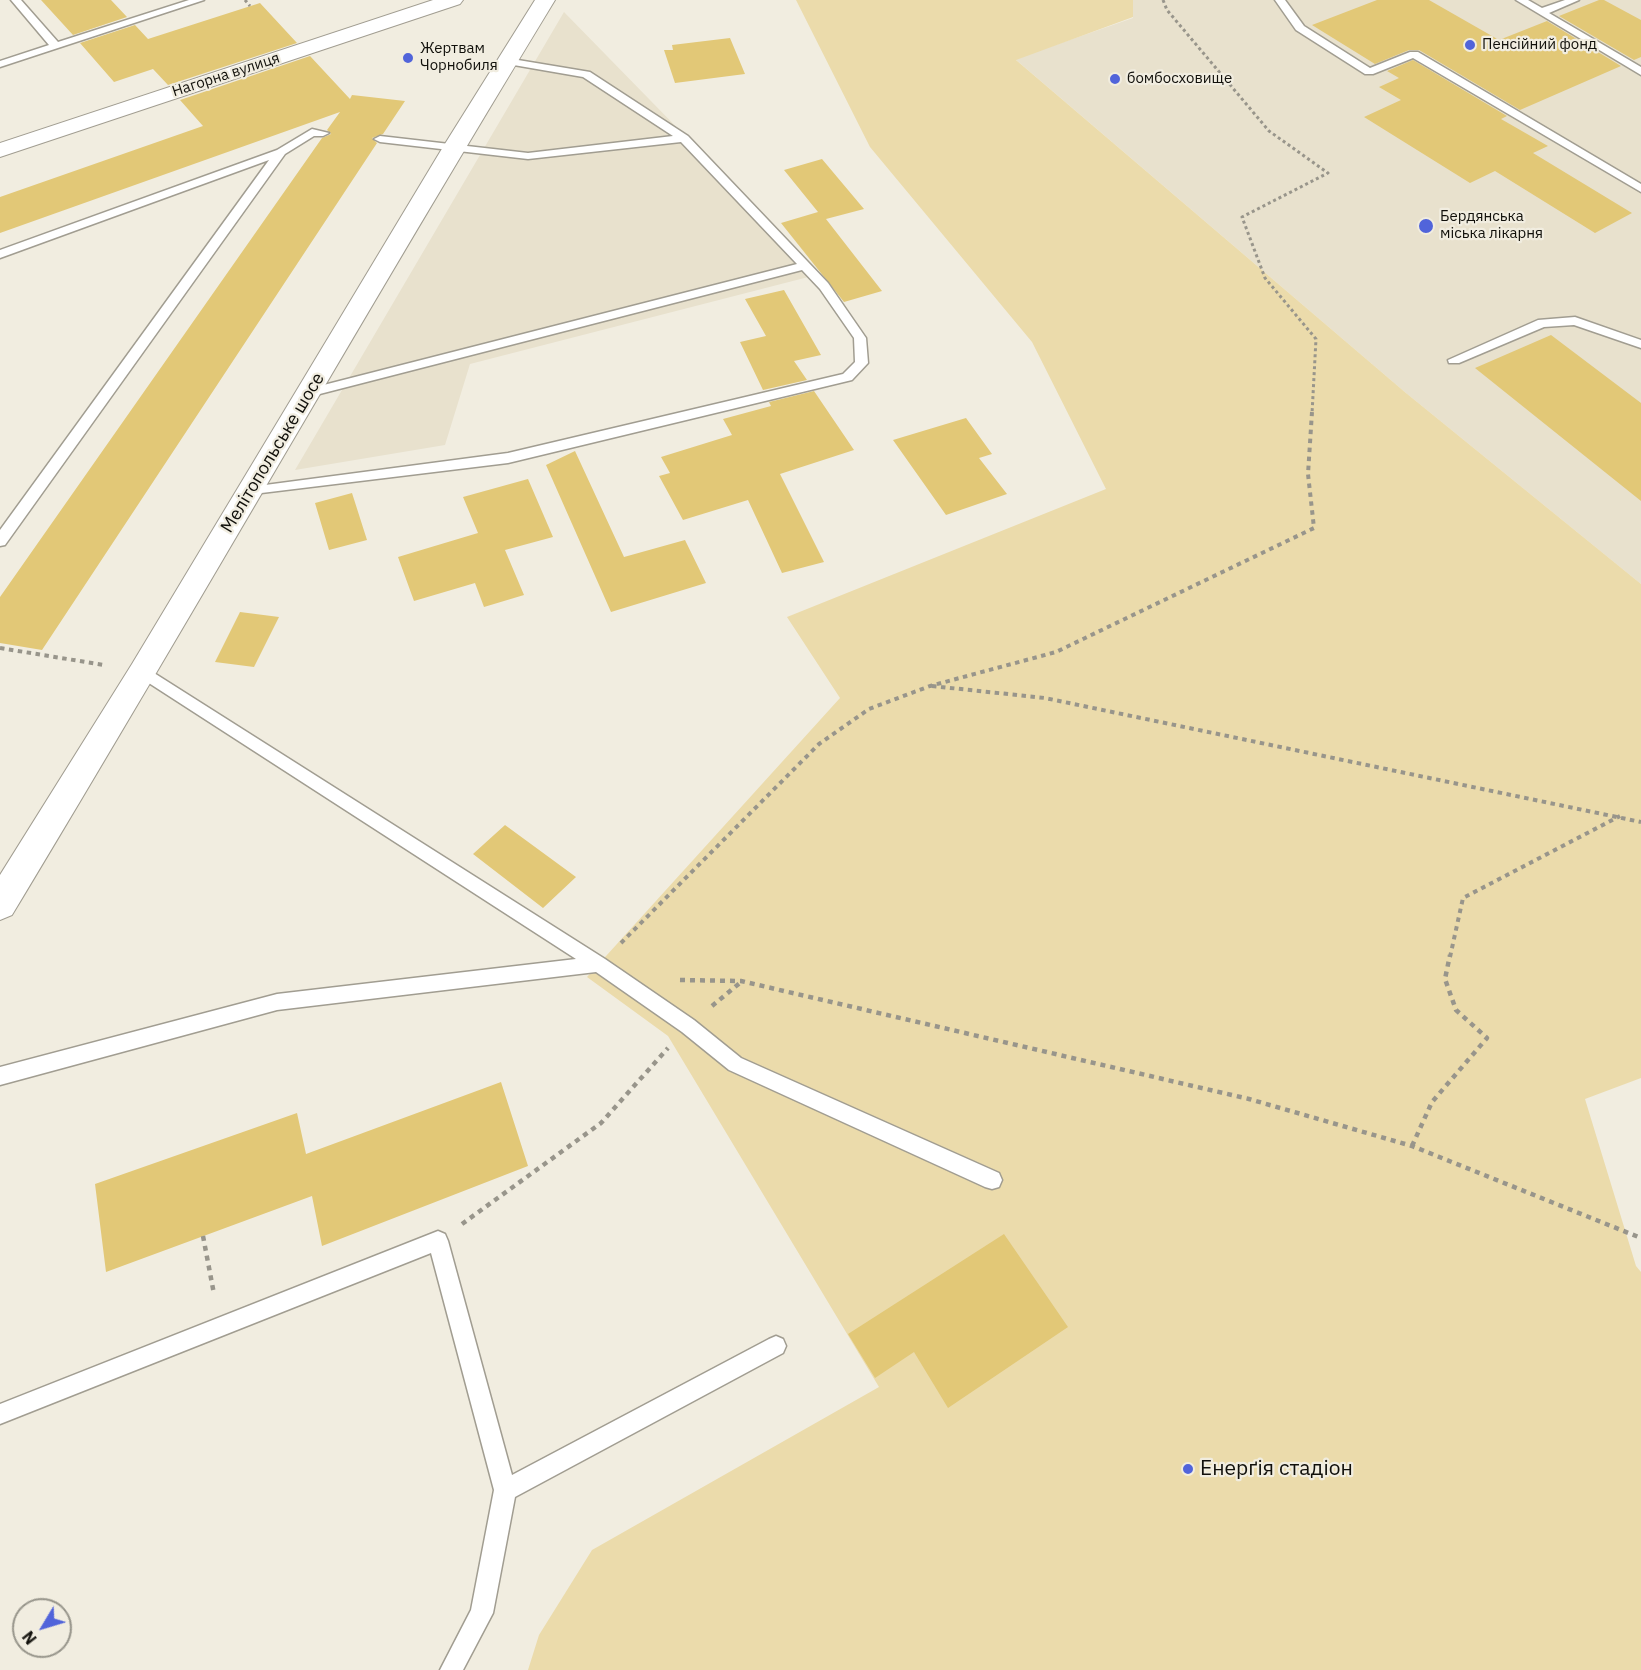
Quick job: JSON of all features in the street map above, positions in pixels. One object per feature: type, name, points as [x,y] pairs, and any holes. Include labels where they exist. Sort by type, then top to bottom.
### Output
[{"type":"main road","name":"Нагорна вулиця","points":[[0,150],[453,0]]},
{"type":"main road","name":"Мелітопольське шосе","points":[[0,905],[143,672],[454,147],[545,0]]},
{"type":"lane","points":[[16,0],[56,46]]},
{"type":"lane","points":[[0,64],[199,0]]},
{"type":"lane","points":[[1280,0],[1300,28],[1369,72],[1414,54],[1641,189]]},
{"type":"lane","points":[[1521,0],[1641,72]]},
{"type":"lane","points":[[1541,12],[1574,0]]},
{"type":"lane","points":[[250,492],[508,458],[847,377],[862,363],[860,338],[824,286],[684,138],[586,74],[506,61]]},
{"type":"lane","points":[[0,254],[281,152],[312,132],[323,133]]},
{"type":"lane","points":[[380,140],[528,156],[684,138]]},
{"type":"lane","points":[[0,541],[281,152]]},
{"type":"lane","points":[[308,393],[805,266]]},
{"type":"lane","points":[[1454,360],[1542,323],[1575,321],[1641,344]]},
{"type":"lane","points":[[143,672],[599,964],[688,1026],[735,1064],[992,1180]]},
{"type":"lane","points":[[0,1076],[277,1002],[599,964]]},
{"type":"lane","points":[[0,1414],[438,1241],[505,1490],[482,1614],[451,1670]]},
{"type":"lane","points":[[505,1490],[776,1346]]},
{"type":"path","points":[[245,0],[250,6]]},
{"type":"path","points":[[599,964],[819,744],[869,709],[930,686],[1056,652],[1314,528],[1308,474],[1316,339],[1265,278],[1242,217],[1328,173],[1269,131],[1167,10],[1163,0]]},
{"type":"path","points":[[0,648],[143,672]]},
{"type":"path","points":[[930,686],[1045,698],[1621,816],[1641,822]]},
{"type":"path","points":[[1412,1146],[1432,1101],[1487,1038],[1456,1010],[1445,980],[1463,898],[1621,816]]},
{"type":"path","points":[[668,978],[741,981],[1249,1099],[1412,1146],[1641,1238]]},
{"type":"path","points":[[438,1241],[601,1124],[688,1026],[741,981]]},
{"type":"path","points":[[203,1236],[220,1327]]},
{"type":"shaded area","points":[[796,0],[1133,0],[1133,17],[1016,60],[1406,393],[1641,584],[1641,1078],[1585,1099],[1636,1266],[1641,1272],[1641,1670],[528,1670],[539,1635],[592,1550],[879,1387],[668,1036],[587,977],[840,698],[787,617],[1106,489],[1032,342],[870,147]]},
{"type":"shaded area","name":"Бердянська міська лікарня","points":[[1133,0],[1641,0],[1641,584],[1406,393],[1015,59],[1133,18]]},
{"type":"shaded area","points":[[564,12],[820,274],[470,364],[445,445],[295,470]]},
{"type":"building","points":[[41,0],[111,0],[127,17],[73,35]]},
{"type":"building","name":"Пенсійний фонд","points":[[1377,0],[1429,0],[1499,40],[1547,21],[1621,66],[1520,110],[1419,50],[1409,50],[1375,64],[1312,25]]},
{"type":"building","points":[[1604,0],[1641,20],[1641,57],[1634,60],[1559,16]]},
{"type":"building","points":[[260,3],[297,43],[168,85],[153,69],[114,82],[80,43],[135,25],[148,39]]},
{"type":"building","points":[[730,38],[745,74],[675,83],[664,50],[673,50],[672,45]]},
{"type":"building","points":[[310,56],[350,99],[352,95],[405,101],[383,134],[372,138],[377,143],[42,650],[0,643],[0,597],[322,138],[331,134],[327,130],[340,112],[0,233],[0,197],[203,126],[180,100]]},
{"type":"building","points":[[1413,60],[1507,116],[1501,119],[1548,146],[1533,153],[1632,213],[1595,233],[1495,171],[1470,183],[1364,117],[1401,100],[1379,87],[1399,78],[1387,71]]},
{"type":"building","points":[[822,159],[864,209],[826,219],[882,291],[844,302],[781,223],[818,212],[784,170]]},
{"type":"building","points":[[784,290],[821,355],[794,361],[807,380],[763,390],[740,342],[766,336],[745,299]]},
{"type":"building","points":[[1551,335],[1641,403],[1641,501],[1475,368]]},
{"type":"building","points":[[814,391],[854,450],[780,474],[824,562],[782,573],[748,500],[683,520],[659,476],[670,473],[661,457],[732,435],[723,419],[771,406],[769,402]]},
{"type":"building","points":[[966,418],[992,454],[979,458],[1007,494],[946,515],[893,440]]},
{"type":"building","points":[[575,451],[624,557],[685,540],[706,583],[611,612],[546,465]]},
{"type":"building","points":[[528,479],[553,537],[505,550],[524,595],[484,607],[475,583],[414,601],[398,557],[478,533],[463,497]]},
{"type":"building","points":[[352,493],[367,540],[329,550],[315,503]]},
{"type":"building","points":[[240,612],[279,617],[254,667],[215,662]]},
{"type":"building","points":[[505,825],[576,877],[543,908],[473,854]]},
{"type":"building","points":[[501,1082],[528,1166],[322,1246],[312,1196],[106,1272],[95,1184],[297,1113],[306,1154]]},
{"type":"building","points":[[1004,1234],[1068,1327],[948,1408],[914,1352],[875,1378],[848,1334]]},
{"type":"place","name":"Пенсійний фонд","points":[[1470,45]]},
{"type":"place","name":"Жертвам Чорнобиля","points":[[408,58]]},
{"type":"place","name":"бомбосховище","points":[[1115,79]]},
{"type":"place","name":"Бердянська міська лікарня","points":[[1426,226]]},
{"type":"place","name":"Енерґія стадіон","points":[[1188,1469]]}]
